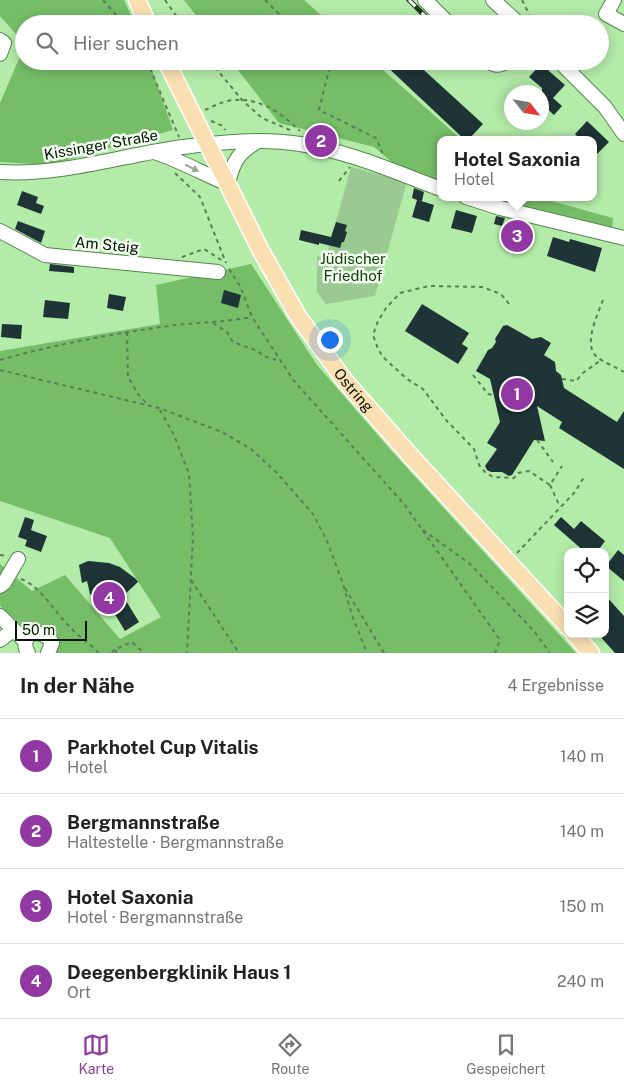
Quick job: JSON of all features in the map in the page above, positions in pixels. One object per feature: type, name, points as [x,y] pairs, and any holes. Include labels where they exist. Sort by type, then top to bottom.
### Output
[{"type":"main road","points":[[137,0],[144,15]]},
{"type":"main road","name":"Ostring","points":[[170,70],[207,145],[298,316],[345,381],[409,454],[564,623]]},
{"type":"main road","points":[[578,638],[591,653]]},
{"type":"street","points":[[425,0],[440,15]]},
{"type":"street","points":[[493,0],[509,15]]},
{"type":"street","points":[[608,15],[606,14],[614,0]]},
{"type":"street","points":[[609,16],[624,24]]},
{"type":"street","points":[[0,40],[4,43],[0,54]]},
{"type":"street","points":[[568,70],[605,107],[624,134]]},
{"type":"street","name":"Kissinger Straße","points":[[0,172],[52,171],[182,147],[259,141],[302,140],[437,188]]},
{"type":"street","points":[[156,152],[228,184],[236,159],[245,149],[259,141]]},
{"type":"street","points":[[478,201],[624,238]]},
{"type":"street","name":"Am Steig","points":[[0,231],[45,255],[218,272]]},
{"type":"street","points":[[0,586],[4,583],[18,559]]},
{"type":"street","points":[[0,616],[27,647],[36,633],[43,633],[49,637],[52,643],[48,653]]},
{"type":"street","points":[[0,640],[13,630]]},
{"type":"path","points":[[103,0],[116,15]]},
{"type":"path","points":[[164,0],[175,15]]},
{"type":"path","points":[[265,0],[280,15]]},
{"type":"path","points":[[522,0],[528,15]]},
{"type":"path","points":[[151,70],[175,125],[182,147]]},
{"type":"path","points":[[217,70],[242,100],[262,118],[299,134],[302,140]]},
{"type":"path","points":[[329,70],[318,110],[376,138],[389,170]]},
{"type":"path","points":[[205,110],[226,101],[256,101],[285,116],[302,140]]},
{"type":"path","points":[[339,181],[349,169]]},
{"type":"path","points":[[171,170],[200,197],[226,264],[240,286],[252,317],[294,382],[404,504],[500,640],[495,653]]},
{"type":"path","points":[[509,304],[501,294],[482,288],[429,286],[400,293],[386,308],[378,322],[374,335],[378,349],[383,357],[407,378],[423,388],[446,420],[474,449],[479,465],[486,473],[493,477],[508,479],[514,478],[518,472],[529,471],[550,484],[560,507]]},
{"type":"path","points":[[603,300],[592,334],[592,352],[601,360],[624,372]]},
{"type":"path","points":[[0,360],[92,338],[126,332],[162,326],[213,323],[252,317]]},
{"type":"path","points":[[213,323],[227,332],[233,342],[258,351],[264,356],[281,361]]},
{"type":"path","points":[[126,332],[128,377],[138,394],[148,405]]},
{"type":"path","points":[[562,379],[576,381],[583,373],[601,360]]},
{"type":"path","points":[[0,370],[159,408],[222,432],[251,449],[276,472],[313,514],[327,540],[353,618],[367,653]]},
{"type":"path","points":[[473,375],[488,394],[494,395]]},
{"type":"path","points":[[159,408],[174,435],[189,474],[193,537],[187,653]]},
{"type":"path","points":[[537,440],[553,462]]},
{"type":"path","points":[[550,484],[562,466]]},
{"type":"path","points":[[516,554],[574,492],[584,477]]},
{"type":"path","points":[[422,529],[470,564],[534,631],[550,653]]},
{"type":"path","points":[[9,574],[28,581],[48,600],[69,627],[99,653]]},
{"type":"path","points":[[191,580],[239,653]]},
{"type":"path","points":[[343,584],[384,653]]},
{"type":"path","points":[[112,653],[114,650],[132,642],[144,653]]},
{"type":"path","points":[[114,650],[118,653]]},
{"type":"green space","points":[[0,0],[124,0],[131,15],[15,15],[15,33],[0,16]]},
{"type":"green space","points":[[184,0],[304,0],[321,15],[196,15]]},
{"type":"green space","points":[[15,68],[15,70],[152,70],[173,130],[50,165],[0,162],[0,103]]},
{"type":"green space","points":[[238,70],[383,70],[457,136],[437,136],[437,183],[401,170],[374,147],[279,123]]},
{"type":"green space","name":"Jüdischer Friedhof","points":[[351,167],[407,182],[375,296],[326,304],[317,292],[317,256],[326,258]]},
{"type":"green space","points":[[496,201],[551,201],[613,218],[612,231]]},
{"type":"green space","points":[[251,264],[317,365],[389,448],[576,653],[53,653],[0,606],[0,564],[32,591],[65,575],[120,639],[161,617],[110,538],[0,501],[0,351],[160,324],[156,285]]},
{"type":"building","points":[[391,70],[424,70],[483,124],[472,136],[461,136]]},
{"type":"building","points":[[535,70],[548,70],[565,85],[553,98],[562,106],[554,115],[549,110],[549,85],[538,85],[529,77]]},
{"type":"building","points":[[587,121],[609,142],[597,154],[597,136],[577,136],[575,134]]},
{"type":"building","points":[[414,188],[424,192],[422,201],[418,200],[434,205],[429,222],[412,217],[417,200],[412,198]]},
{"type":"building","points":[[22,191],[38,197],[36,203],[44,206],[41,214],[17,205]]},
{"type":"building","points":[[456,210],[477,216],[472,233],[451,228]]},
{"type":"building","points":[[496,216],[505,218],[502,226],[494,224]]},
{"type":"building","points":[[18,221],[45,231],[41,243],[15,229]]},
{"type":"building","points":[[336,222],[347,225],[344,242],[342,242],[340,248],[299,240],[301,230],[331,237]]},
{"type":"building","points":[[507,222],[532,229],[526,250],[501,242]]},
{"type":"building","points":[[553,237],[569,242],[570,239],[602,248],[595,272],[547,256]]},
{"type":"building","points":[[50,264],[74,267],[74,273],[49,271]]},
{"type":"building","points":[[224,290],[241,295],[238,308],[221,303]]},
{"type":"building","points":[[109,294],[126,297],[123,311],[107,308]]},
{"type":"building","points":[[45,300],[70,303],[68,319],[43,317]]},
{"type":"building","points":[[422,304],[469,333],[462,344],[468,348],[458,364],[405,331]]},
{"type":"building","points":[[2,324],[22,325],[21,339],[1,337]]},
{"type":"building","points":[[507,325],[532,339],[541,337],[551,343],[544,355],[555,362],[556,371],[561,375],[564,388],[617,422],[624,411],[624,469],[559,428],[562,422],[537,406],[545,441],[534,440],[512,475],[509,476],[502,472],[487,470],[485,466],[497,449],[487,443],[500,422],[490,379],[476,371],[488,350],[496,342],[495,339],[503,326]]},
{"type":"building","points":[[25,517],[34,520],[31,530],[47,536],[41,552],[25,546],[27,540],[18,537]]},
{"type":"building","points":[[561,517],[574,529],[581,521],[605,541],[600,548],[580,548],[554,525]]},
{"type":"building","points":[[618,550],[624,555],[624,581],[609,568],[609,562]]},
{"type":"building","points":[[88,561],[109,563],[120,567],[136,579],[138,582],[123,596],[139,622],[125,631],[110,606],[90,594],[87,581],[82,583],[79,565]]},
{"type":"building","points":[[609,599],[624,616],[624,653],[615,653],[602,638],[609,638]]},
{"type":"railway","points":[[409,0],[424,15]]},
{"type":"place","name":"Bergmannstraße","points":[[321,141]]},
{"type":"place","name":"Hotel Saxonia","points":[[517,236]]},
{"type":"place","name":"Parkhotel Cup Vitalis","points":[[517,394]]},
{"type":"place","name":"Deegenbergklinik Haus 1","points":[[109,598]]}]
